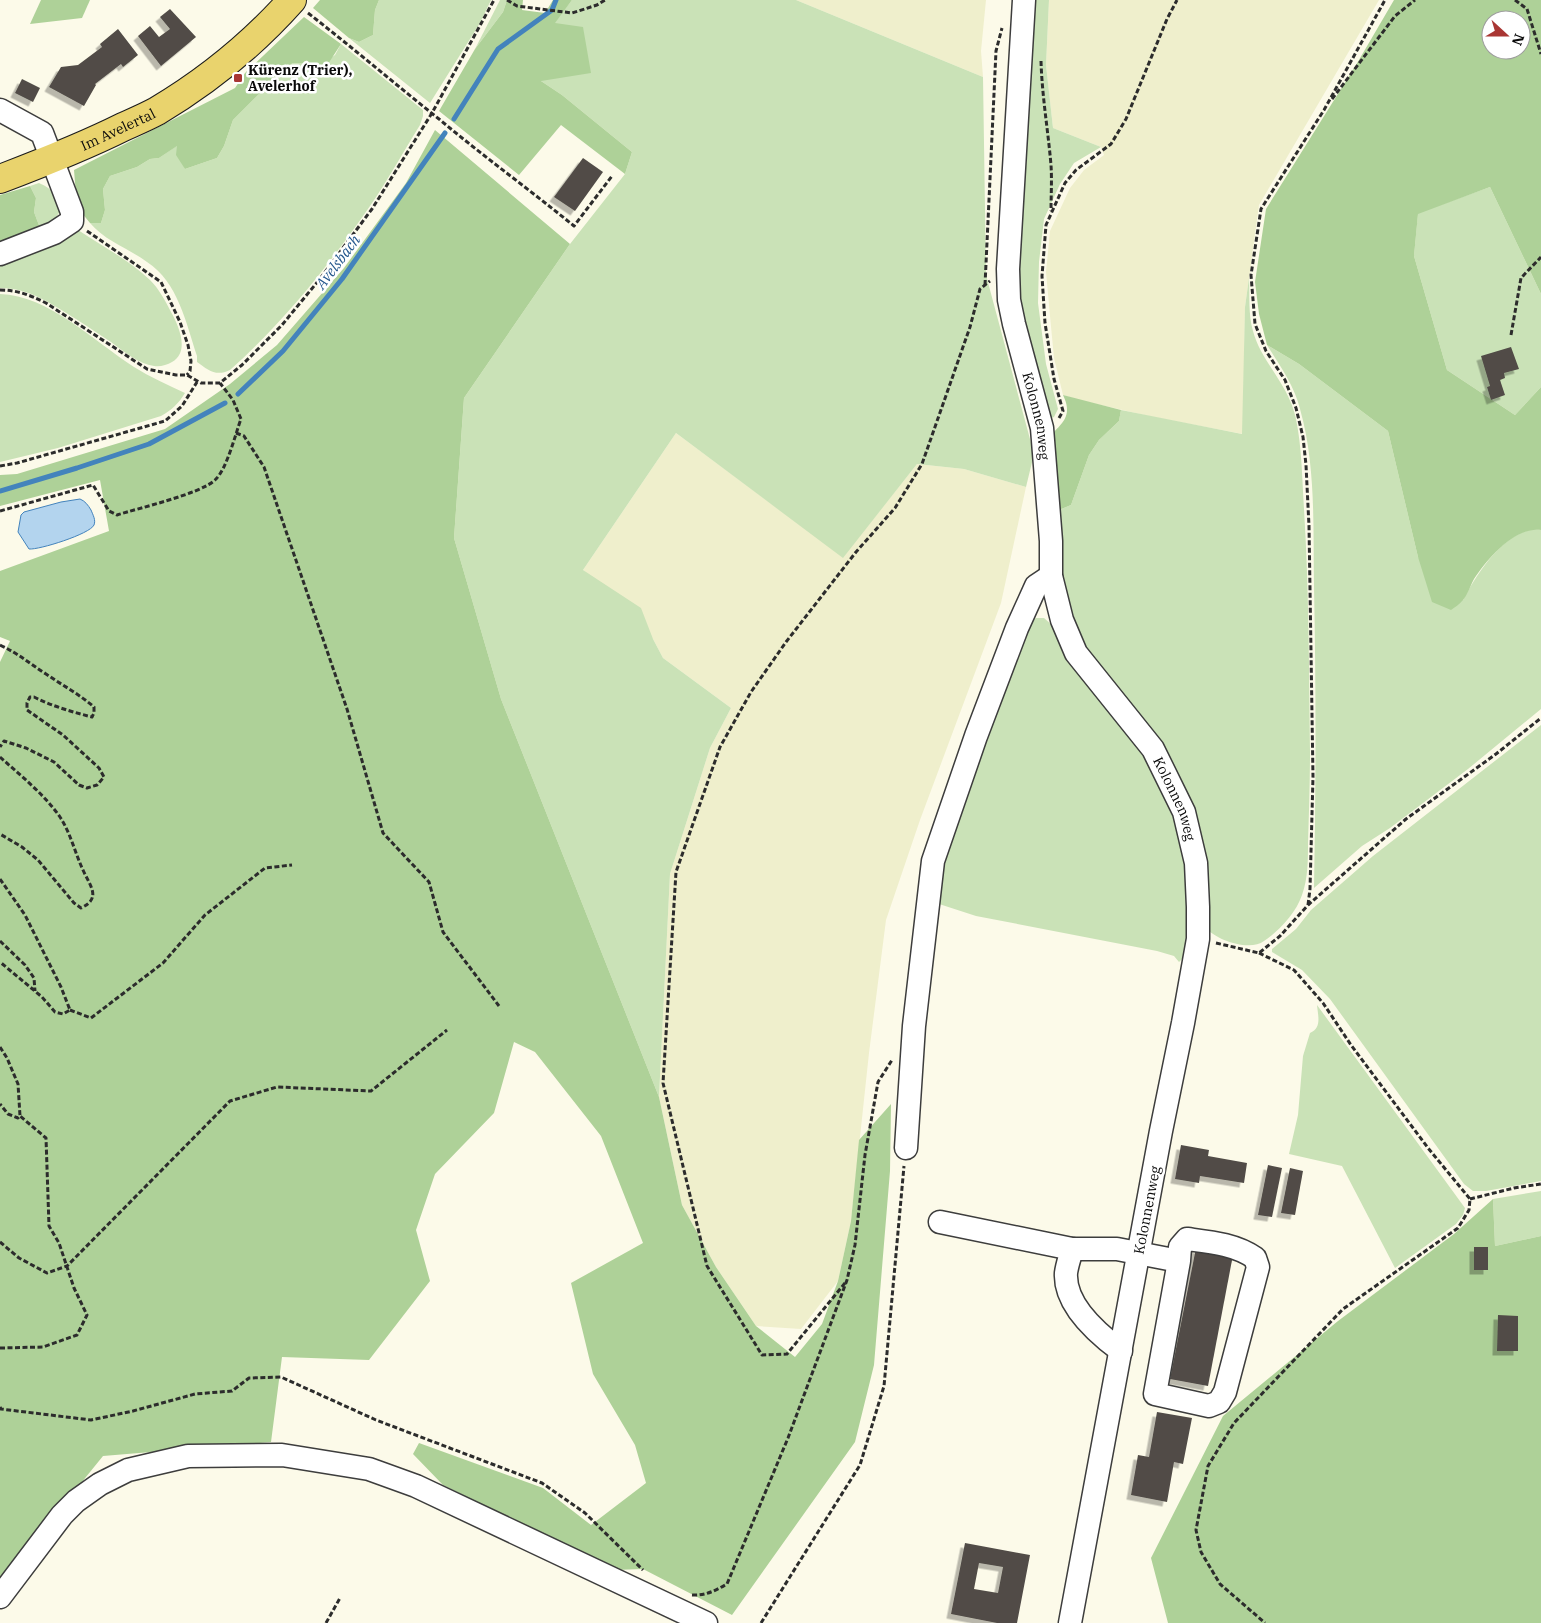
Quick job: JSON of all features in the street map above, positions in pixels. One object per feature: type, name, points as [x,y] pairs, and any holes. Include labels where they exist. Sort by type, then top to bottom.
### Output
[{"type":"main road","name":"Im Avelertal","points":[[0,179],[51,159],[156,112],[230,61],[266,29],[292,0]]},
{"type":"street","name":"Kolonnenweg","points":[[1024,0],[1012,189],[1008,269],[1009,300],[1042,428],[1051,541],[1051,576],[1062,620],[1076,653],[1153,749],[1184,812],[1196,863],[1198,907],[1198,938],[1182,1031],[1070,1623]]},
{"type":"street","points":[[0,110],[42,133],[72,212],[72,221],[54,233],[0,254]]},
{"type":"street","points":[[906,1148],[914,1026],[933,861],[976,736],[1017,628],[1036,586],[1051,576]]},
{"type":"street","points":[[940,1222],[1072,1249],[1117,1249],[1178,1261]]},
{"type":"street","points":[[1186,1239],[1222,1244],[1246,1251],[1255,1258],[1258,1267],[1225,1392],[1219,1402],[1209,1406],[1155,1394],[1178,1261],[1180,1247],[1186,1239]]},
{"type":"street","points":[[1072,1249],[1066,1273],[1070,1294],[1084,1317],[1099,1334],[1121,1351]]},
{"type":"street","points":[[0,1597],[62,1515],[76,1500],[128,1470],[188,1456],[282,1455],[368,1469],[416,1486],[706,1623]]},
{"type":"path","points":[[292,0],[574,226],[612,176]]},
{"type":"path","points":[[0,290],[12,290],[46,303],[147,369],[176,375],[187,375],[197,382],[208,384],[220,382],[242,365],[282,325],[319,280],[372,208],[432,113],[494,0]]},
{"type":"path","points":[[507,0],[518,6],[572,13],[597,5],[604,0]]},
{"type":"path","points":[[1042,428],[1057,422],[1063,411],[1054,379],[1045,323],[1042,276],[1046,225],[1064,183],[1076,170],[1111,144],[1119,132],[1167,18],[1177,0]]},
{"type":"path","points":[[1308,905],[1313,777],[1309,526],[1306,465],[1303,437],[1296,408],[1285,380],[1266,351],[1255,324],[1251,275],[1260,209],[1324,110],[1385,0]]},
{"type":"path","points":[[1324,110],[1395,16],[1415,0]]},
{"type":"path","points":[[1516,0],[1527,9],[1541,54]]},
{"type":"path","points":[[985,285],[996,51],[1002,28]]},
{"type":"path","points":[[1041,57],[1042,93],[1048,129],[1051,168],[1051,212]]},
{"type":"path","points":[[72,221],[161,282],[180,322],[188,345],[191,360],[190,371],[187,375]]},
{"type":"path","points":[[1511,335],[1521,278],[1541,257]]},
{"type":"path","points":[[847,1280],[787,1354],[762,1355],[707,1266],[663,1083],[676,872],[720,747],[751,692],[786,642],[856,552],[895,508],[922,464],[970,326],[980,289],[1008,269]]},
{"type":"path","points":[[0,466],[17,463],[165,421],[182,406],[197,382]]},
{"type":"path","points":[[0,511],[93,486],[108,511],[117,515],[203,488],[216,479],[227,460],[241,420],[233,400],[220,382]]},
{"type":"path","points":[[236,432],[244,436],[264,467],[347,709],[383,833],[429,882],[443,932],[498,1006]]},
{"type":"path","points":[[0,645],[18,654],[94,707],[92,716],[77,714],[30,696],[27,703],[27,710],[63,735],[99,768],[104,777],[97,786],[88,788],[79,785],[54,762],[26,748],[4,741],[0,748]]},
{"type":"path","points":[[1259,953],[1280,936],[1308,905],[1406,819],[1496,754],[1541,718]]},
{"type":"path","points":[[0,758],[40,793],[60,818],[73,842],[90,884],[94,897],[90,904],[81,908],[74,903],[38,860],[22,846],[0,834]]},
{"type":"path","points":[[70,1010],[91,1018],[163,963],[205,916],[265,868],[292,865]]},
{"type":"path","points":[[0,879],[25,915],[68,1001],[70,1010]]},
{"type":"path","points":[[1198,938],[1259,953],[1294,970],[1323,1003],[1351,1045],[1422,1140],[1470,1199],[1469,1210],[1458,1228],[1343,1309],[1234,1423],[1208,1466],[1196,1530],[1201,1552],[1220,1584],[1265,1623]]},
{"type":"path","points":[[0,942],[25,965],[34,978],[35,991]]},
{"type":"path","points":[[0,962],[35,991],[55,1012],[63,1014],[70,1010]]},
{"type":"path","points":[[0,1242],[19,1258],[47,1272],[67,1266],[230,1101],[277,1087],[372,1091],[447,1030]]},
{"type":"path","points":[[0,1047],[18,1084],[20,1116],[46,1138],[49,1226],[59,1243],[74,1288],[87,1315],[77,1335],[42,1347],[0,1348]]},
{"type":"path","points":[[691,1595],[713,1592],[728,1584],[788,1438],[847,1280],[856,1245],[865,1155],[878,1082],[893,1058]]},
{"type":"path","points":[[0,1104],[8,1114],[18,1118],[20,1116]]},
{"type":"path","points":[[761,1623],[860,1464],[874,1421],[884,1386],[906,1148]]},
{"type":"path","points":[[1470,1199],[1514,1188],[1541,1184]]},
{"type":"path","points":[[0,1407],[2,1409],[91,1420],[195,1394],[232,1391],[249,1378],[281,1378],[376,1420],[542,1483],[585,1512],[639,1568],[648,1573]]},
{"type":"path","points":[[326,1623],[340,1598]]},
{"type":"green space","points":[[41,0],[90,0],[82,18],[30,24]]},
{"type":"green space","points":[[320,0],[379,0],[375,10],[373,35],[359,42],[349,38],[313,8]]},
{"type":"green space","points":[[379,0],[491,0],[480,23],[430,103],[349,38],[359,42],[373,35],[375,10]]},
{"type":"green space","points":[[500,0],[507,0],[503,12],[475,49]]},
{"type":"green space","points":[[507,0],[523,0],[522,10],[545,13],[553,0],[572,0],[555,23],[583,27],[591,73],[541,81],[562,95],[632,152],[625,174],[561,125],[519,175],[439,111],[475,49],[503,12]]},
{"type":"green space","points":[[572,0],[796,0],[983,77],[986,275],[1034,454],[1026,487],[964,469],[917,464],[843,558],[676,433],[583,570],[641,608],[653,639],[663,658],[731,708],[710,748],[670,874],[659,1097],[501,699],[454,538],[464,398],[570,244],[625,174],[632,152],[562,95],[541,81],[554,23]]},
{"type":"green space","points":[[796,0],[986,0],[981,51],[983,77]]},
{"type":"green space","points":[[1034,0],[1049,0],[1046,65],[1053,128],[1101,147],[1074,163],[1060,184],[1044,219],[1039,262],[1038,303],[1046,364],[1058,409],[1054,417],[1047,420],[1016,302]]},
{"type":"green space","points":[[1049,0],[1379,0],[1259,205],[1245,307],[1243,434],[1153,417],[1063,395],[1054,358],[1046,272],[1050,231],[1070,188],[1084,170],[1104,155],[1101,147],[1053,128],[1046,65]]},
{"type":"green space","points":[[1394,0],[1541,0],[1541,294],[1490,187],[1418,214],[1414,256],[1447,370],[1515,415],[1541,387],[1541,530],[1521,533],[1512,538],[1494,554],[1474,579],[1463,600],[1451,610],[1432,602],[1418,557],[1388,431],[1299,364],[1267,345],[1259,314],[1255,282],[1266,209],[1356,65]]},
{"type":"green space","points":[[304,17],[341,44],[328,64],[318,67],[309,64],[293,63],[276,73],[266,87],[233,120],[224,146],[217,158],[185,169],[176,155],[177,146],[159,158],[150,159],[137,167],[110,176],[103,189],[105,210],[101,223],[90,223],[77,207],[74,170],[235,88],[245,73]]},
{"type":"green space","points":[[341,44],[423,110],[420,125],[370,206],[305,292],[250,352],[230,370],[220,373],[212,372],[197,362],[197,356],[180,304],[158,270],[110,240],[90,223],[101,223],[105,210],[103,189],[110,176],[137,167],[150,159],[159,158],[178,145],[185,169],[217,158],[224,146],[233,120],[266,87],[276,73],[293,63],[309,64],[318,67],[335,55]]},
{"type":"green space","points":[[435,130],[570,244],[464,398],[454,538],[501,699],[659,1097],[682,1205],[716,1267],[756,1326],[795,1357],[822,1324],[838,1281],[851,1221],[859,1140],[891,1104],[890,1171],[874,1365],[855,1442],[732,1615],[643,1569],[614,1570],[443,1485],[413,1454],[419,1443],[543,1488],[591,1525],[646,1483],[635,1445],[593,1374],[571,1283],[643,1243],[601,1136],[535,1052],[514,1042],[494,1113],[435,1174],[416,1230],[430,1281],[369,1360],[282,1357],[271,1442],[103,1456],[0,1583],[0,662],[10,641],[0,637],[0,571],[109,531],[100,480],[0,506],[0,475],[17,474],[165,429],[230,384],[277,345],[344,268],[406,183]]},
{"type":"green space","points":[[39,183],[54,194],[61,210],[54,220],[40,228],[34,212],[36,198],[30,186]]},
{"type":"green space","points":[[30,186],[36,198],[34,212],[40,228],[0,246],[0,195]]},
{"type":"green space","points":[[1490,187],[1541,294],[1541,387],[1515,415],[1447,370],[1414,256],[1418,213]]},
{"type":"green space","points":[[78,230],[133,266],[150,280],[159,291],[180,331],[181,352],[172,362],[159,366],[143,363],[40,298],[21,291],[0,288],[0,263]]},
{"type":"green space","points":[[1249,278],[1251,325],[1262,353],[1292,406],[1300,441],[1309,630],[1310,752],[1308,863],[1304,889],[1296,908],[1281,927],[1258,944],[1242,945],[1217,937],[1206,928],[1206,886],[1120,694],[1079,639],[1061,583],[1059,510],[1071,505],[1089,455],[1099,440],[1119,421],[1121,410],[1242,434],[1245,307]]},
{"type":"green space","points":[[0,294],[18,296],[36,302],[53,311],[134,367],[185,393],[175,406],[161,416],[58,448],[0,462]]},
{"type":"green space","points":[[1267,345],[1299,364],[1388,431],[1418,557],[1463,600],[1485,565],[1505,543],[1529,530],[1541,530],[1541,709],[1468,769],[1390,828],[1362,846],[1314,888],[1315,699],[1311,474],[1305,430],[1297,400],[1286,376]]},
{"type":"green space","points":[[1063,395],[1121,410],[1119,421],[1099,440],[1089,455],[1071,505],[1059,510],[1052,434],[1066,417],[1067,407]]},
{"type":"green space","points":[[676,433],[843,557],[917,464],[964,469],[1026,487],[1001,603],[920,820],[886,920],[869,1053],[851,1221],[838,1281],[801,1329],[756,1326],[716,1267],[682,1205],[659,1097],[670,874],[710,748],[731,708],[663,658],[653,639],[583,570]]},
{"type":"green space","points":[[1036,618],[1044,618],[1053,626],[1150,758],[1183,835],[1190,906],[1185,956],[1179,962],[1174,956],[1157,951],[976,916],[936,903],[947,848],[1030,622]]},
{"type":"green space","points":[[1541,725],[1541,1181],[1486,1191],[1473,1191],[1464,1184],[1330,999],[1302,970],[1272,952],[1272,949],[1296,929],[1311,910],[1373,856]]},
{"type":"green space","points":[[1317,1005],[1465,1208],[1463,1215],[1456,1224],[1395,1268],[1342,1166],[1289,1154],[1298,1115],[1303,1056],[1310,1033],[1318,1025]]},
{"type":"green space","points":[[1541,1191],[1541,1236],[1495,1246],[1493,1199]]},
{"type":"green space","points":[[1493,1199],[1495,1246],[1541,1236],[1541,1623],[1168,1623],[1151,1558],[1223,1416],[1338,1321],[1454,1234]]},
{"type":"water","points":[[80,499],[88,505],[94,519],[95,523],[90,529],[64,541],[29,549],[18,532],[21,515],[24,512]]},
{"type":"building","points":[[170,9],[196,37],[161,66],[138,36],[150,26],[159,37],[170,29],[160,17]]},
{"type":"building","points":[[118,29],[138,55],[123,67],[121,64],[95,84],[84,106],[49,87],[61,67],[78,65],[102,47],[100,44]]},
{"type":"building","points":[[22,79],[40,88],[33,102],[15,93]]},
{"type":"building","points":[[583,158],[603,172],[575,211],[554,197]]},
{"type":"building","points":[[1511,347],[1519,369],[1504,373],[1505,378],[1500,380],[1505,395],[1491,400],[1487,387],[1490,386],[1481,356]]},
{"type":"building","points":[[1181,1145],[1209,1150],[1208,1156],[1247,1163],[1244,1183],[1200,1176],[1199,1183],[1175,1179]]},
{"type":"building","points":[[1268,1165],[1282,1168],[1272,1217],[1258,1215]]},
{"type":"building","points":[[1290,1168],[1303,1171],[1295,1215],[1281,1213]]},
{"type":"building","points":[[1474,1247],[1488,1247],[1488,1270],[1474,1270]]},
{"type":"building","points":[[1196,1248],[1233,1255],[1208,1386],[1170,1379]]},
{"type":"building","points":[[1498,1315],[1518,1316],[1518,1351],[1497,1351]]},
{"type":"building","points":[[1157,1412],[1192,1418],[1183,1464],[1174,1462],[1167,1502],[1131,1495],[1138,1455],[1149,1457]]},
{"type":"building","points":[[965,1543],[1030,1555],[1017,1623],[997,1623],[951,1614]],"holes":[[[979,1563],[1003,1567],[998,1593],[974,1589]]]},
{"type":"waterway","name":"Avelsbach","points":[[454,119],[498,49],[552,10],[556,0]]},
{"type":"waterway","name":"Avelsbach","points":[[238,394],[283,351],[342,279],[445,133]]},
{"type":"waterway","name":"Avelsbach","points":[[0,491],[149,444],[225,403]]},
{"type":"place","name":"Kürenz (Trier), Avelerhof","points":[[238,78]]}]
